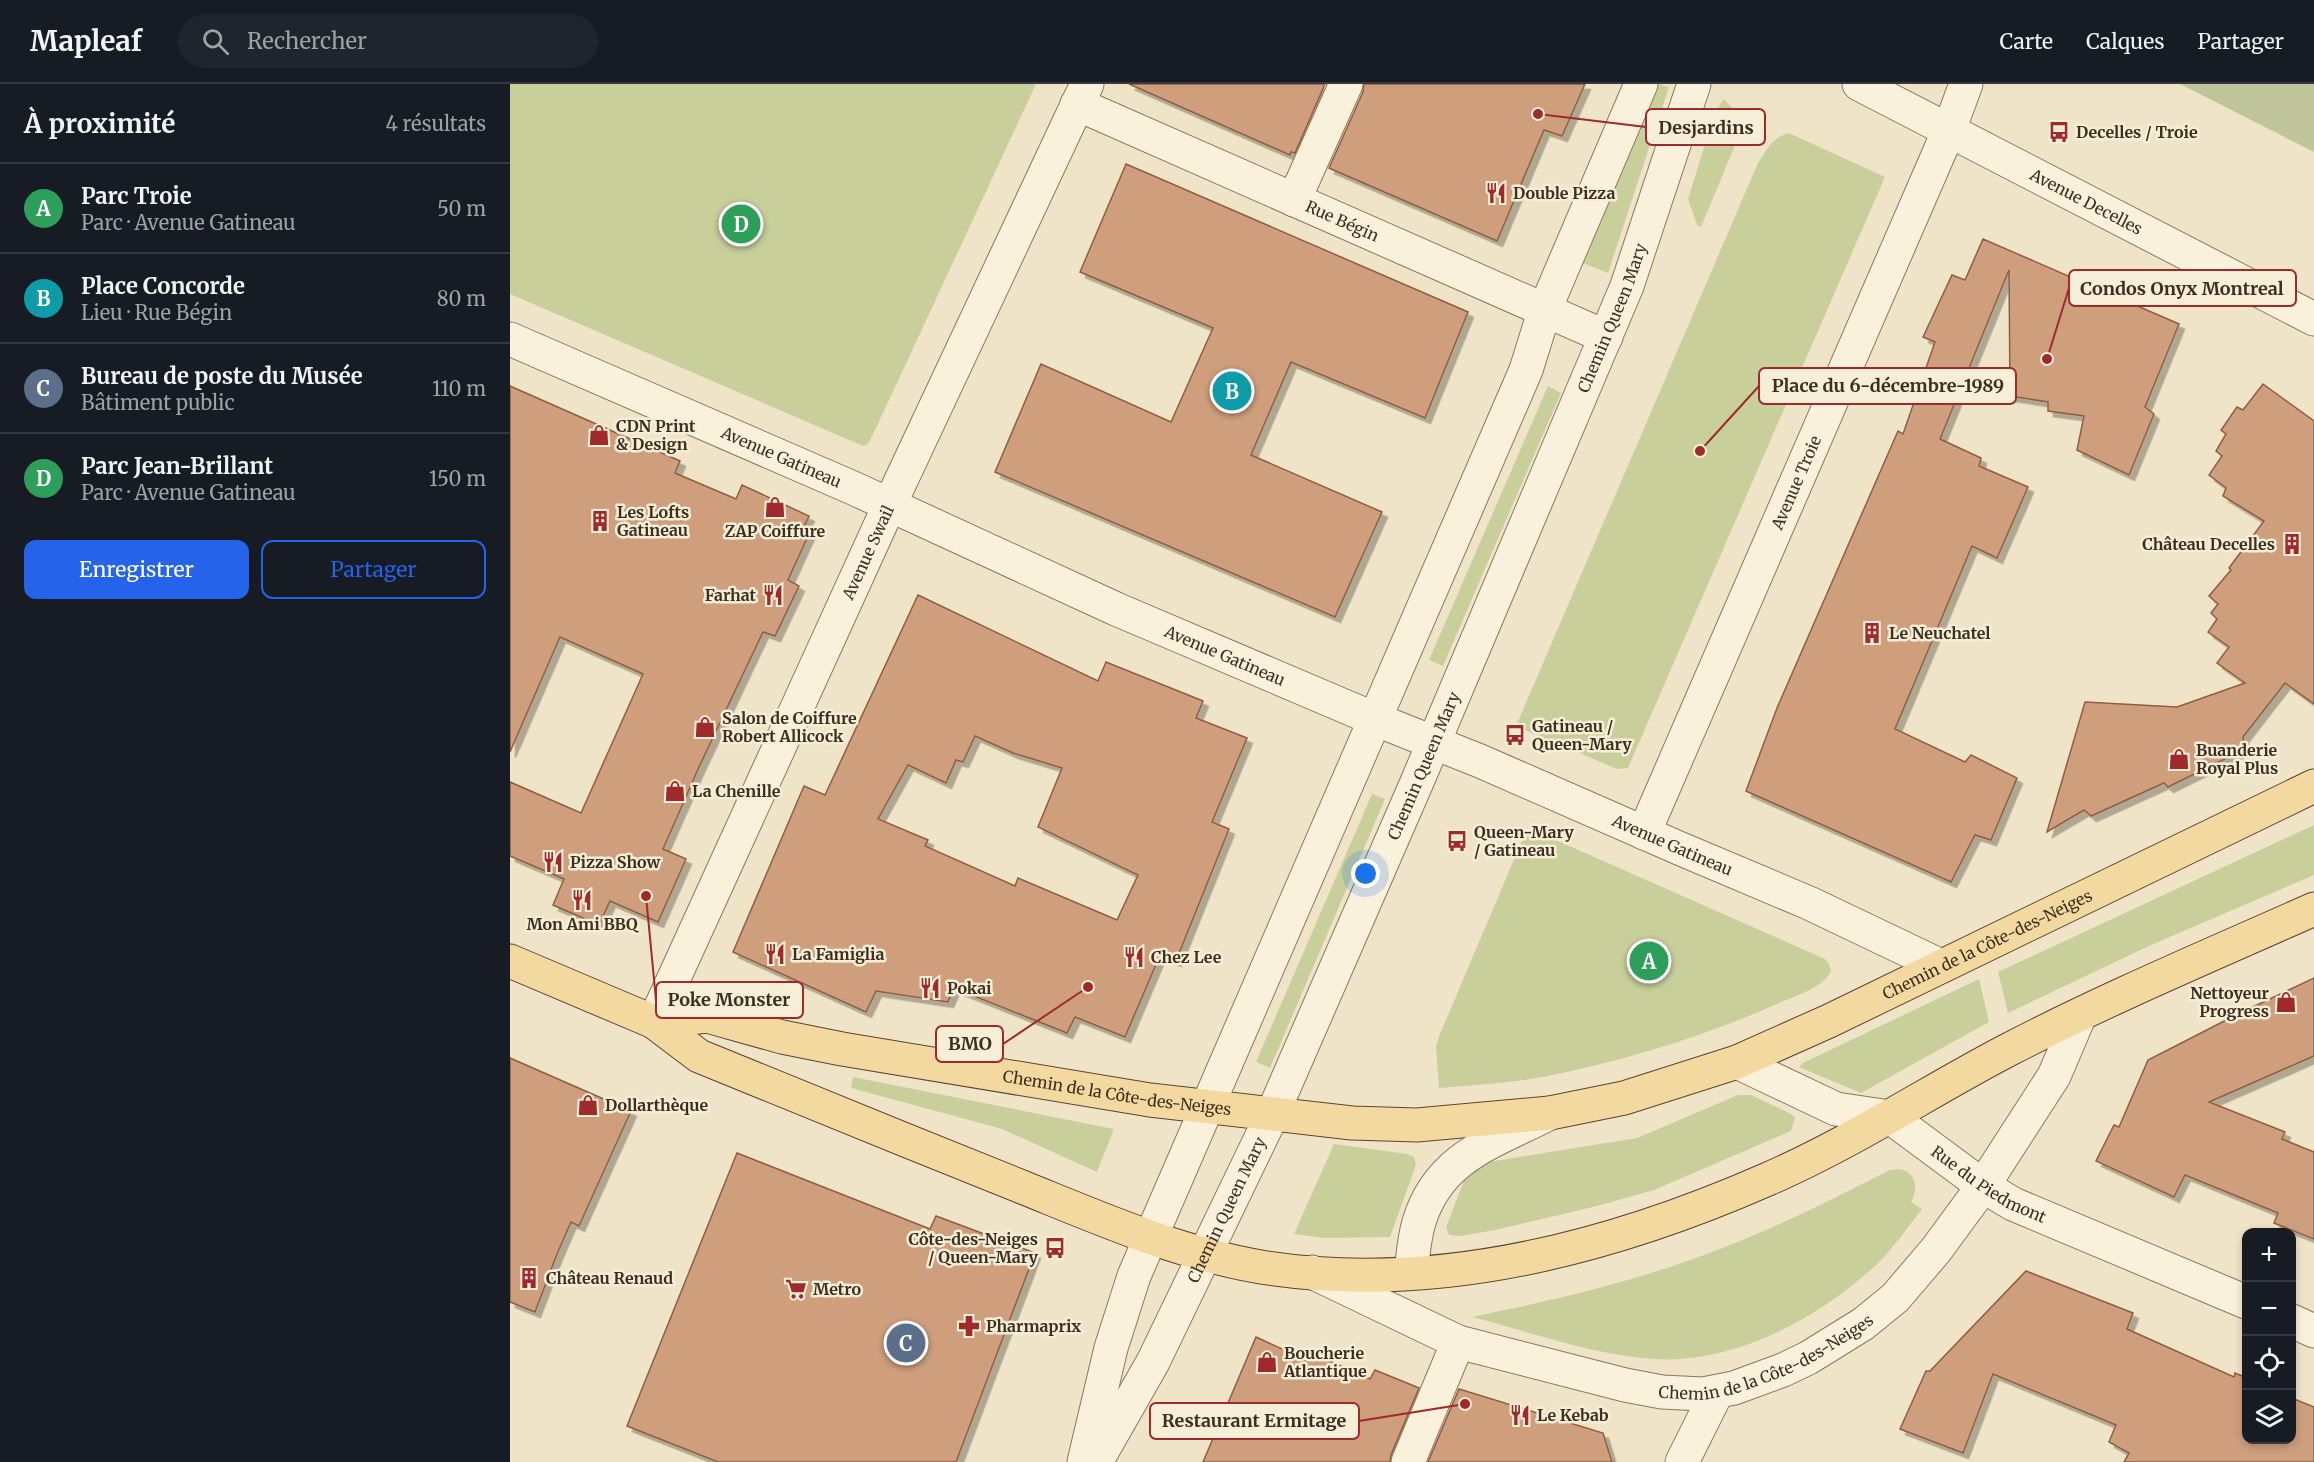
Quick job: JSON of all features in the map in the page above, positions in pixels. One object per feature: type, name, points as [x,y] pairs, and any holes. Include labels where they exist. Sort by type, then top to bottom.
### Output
[{"type":"main road","name":"Chemin de la Côte-des-Neiges","points":[[654,1022],[707,1016],[782,1037],[842,1049],[1150,1100],[1272,1115],[1352,1123],[1417,1125],[1550,1113],[1624,1098],[1737,1062],[1829,1021],[2314,786]]},
{"type":"main road","name":"Chemin de la Côte-des-Neiges","points":[[510,961],[654,1022],[699,1056],[1083,1213],[1151,1238],[1204,1254],[1260,1267],[1312,1272],[1411,1273],[1519,1260],[1568,1249],[1675,1216],[1771,1178],[1890,1117],[2005,1052],[2080,1015],[2314,909]]},
{"type":"street","points":[[1294,200],[1346,84]]},
{"type":"street","points":[[1084,1462],[1111,1348],[1134,1276],[1377,720],[1526,370],[1545,309],[1641,84]]},
{"type":"street","name":"Chemin Queen Mary","points":[[1096,1462],[1153,1362],[1272,1115],[1627,286],[1694,84]]},
{"type":"street","name":"Avenue Decelles","points":[[1859,84],[2314,319]]},
{"type":"street","name":"Avenue Troie","points":[[1644,833],[1949,130],[1966,84]]},
{"type":"street","name":"Rue Bégin","points":[[1082,94],[1294,200],[1606,337]]},
{"type":"street","name":"Avenue Swail","points":[[654,1022],[888,506],[1082,94]]},
{"type":"street","name":"Avenue Gatineau","points":[[510,339],[1116,609],[1377,720],[1480,761],[1809,903],[1941,966]]},
{"type":"street","name":"Chemin de la Côte-des-Neiges","points":[[1312,1272],[1458,1342],[1634,1387],[1689,1394],[1717,1392],[1783,1370],[1838,1341],[1863,1324],[1895,1298],[1913,1277],[1983,1186],[2054,1076],[2080,1015]]},
{"type":"street","name":"Rue du Piedmont","points":[[1737,1062],[1836,1109],[1890,1117],[1983,1186],[2013,1204],[2242,1300]]},
{"type":"street","name":"Chemin de la Côte-des-Neiges","points":[[1411,1273],[1419,1222],[1434,1189],[1444,1175],[1462,1158],[1550,1113]]},
{"type":"street","points":[[2296,1323],[2314,1331]]},
{"type":"street","points":[[1408,1462],[1458,1342]]},
{"type":"street","points":[[1682,1462],[1717,1392]]},
{"type":"green space","points":[[510,84],[1036,84],[877,426],[868,444],[863,446],[510,294]]},
{"type":"green space","points":[[1657,84],[1669,87],[1608,273],[1580,262]]},
{"type":"green space","points":[[2180,84],[2314,84],[2314,152]]},
{"type":"green space","points":[[1724,99],[1738,117],[1741,131],[1701,227],[1697,225],[1688,199],[1715,112]]},
{"type":"green space","points":[[1789,133],[1885,177],[1628,768],[1617,769],[1516,726],[1758,163],[1774,141]]},
{"type":"green space","points":[[1548,386],[1561,393],[1443,666],[1429,660]]},
{"type":"green space","points":[[1372,794],[1385,799],[1270,1068],[1256,1062]]},
{"type":"green space","points":[[2314,825],[2314,875],[2151,945],[2008,1013],[1998,972]]},
{"type":"green space","points":[[1533,830],[1825,959],[1831,971],[1821,983],[1799,995],[1749,1016],[1662,1047],[1543,1077],[1439,1088],[1436,1046],[1440,1034],[1521,843]]},
{"type":"green space","points":[[1979,979],[1989,1022],[1861,1093],[1799,1067],[1803,1063]]},
{"type":"green space","points":[[853,1077],[1114,1129],[1097,1172],[1002,1129],[851,1088]]},
{"type":"green space","points":[[1738,1095],[1751,1095],[1791,1114],[1795,1117],[1791,1131],[1654,1190],[1495,1230],[1460,1236],[1449,1235],[1446,1227],[1467,1173],[1482,1163],[1637,1138]]},
{"type":"green space","points":[[1334,1144],[1407,1154],[1414,1157],[1416,1165],[1390,1237],[1324,1238],[1294,1234]]},
{"type":"green space","points":[[1890,1170],[1904,1170],[1912,1177],[1915,1191],[1911,1202],[1922,1209],[1888,1252],[1853,1285],[1828,1303],[1801,1320],[1744,1346],[1684,1359],[1631,1357],[1585,1348],[1472,1317],[1589,1290],[1676,1265],[1775,1226]]},
{"type":"building","points":[[1129,84],[1325,84],[1295,153],[1291,152],[1290,155]]},
{"type":"building","points":[[1364,84],[1585,84],[1562,136],[1544,130],[1497,241],[1329,168],[1363,92]]},
{"type":"building","points":[[1126,164],[1468,312],[1425,418],[1291,362],[1251,455],[1382,512],[1335,617],[995,472],[1041,364],[1171,422],[1213,328],[1080,272]]},
{"type":"building","name":"Le Neuchatel","points":[[1983,239],[2179,324],[2145,407],[2154,414],[2129,475],[2077,450],[2084,416],[2048,411],[2048,402],[2010,396],[2009,270],[1940,439],[1981,458],[1979,466],[2028,487],[1997,558],[1972,546],[1895,729],[1965,762],[1971,755],[2017,778],[1991,840],[1975,835],[1951,882],[1746,791],[1777,708],[1898,431],[1903,434],[1935,342],[1923,337],[1952,275],[1965,280]]},
{"type":"building","points":[[2263,384],[2314,421],[2314,704],[2285,683],[2243,737],[2245,749],[2168,787],[2164,783],[2091,816],[2084,810],[2047,832],[2085,702],[2177,707],[2245,683],[2217,663],[2229,647],[2208,632],[2217,619],[2211,613],[2218,604],[2209,596],[2231,570],[2229,568],[2264,521],[2223,496],[2226,488],[2209,475],[2222,456],[2216,451],[2226,434],[2221,430],[2237,407],[2243,410]]},
{"type":"building","points":[[510,386],[680,461],[675,473],[736,499],[742,485],[809,516],[802,531],[809,534],[788,580],[799,586],[775,636],[763,632],[663,849],[686,859],[658,922],[610,901],[599,925],[553,905],[564,879],[510,856],[510,782],[581,813],[643,674],[560,637],[510,752]]},
{"type":"building","points":[[918,595],[1098,681],[1106,662],[1203,701],[1196,718],[1247,738],[1212,822],[1229,829],[1176,961],[1160,955],[1125,1037],[1075,1017],[1067,1033],[954,988],[948,1002],[876,991],[866,1012],[733,952],[804,786],[825,795]],"holes":[[[975,736],[1013,753],[1062,768],[1038,827],[1138,875],[1117,920],[1018,878],[1015,886],[925,846],[928,840],[878,819],[908,765],[946,783],[956,760],[963,762]]]},
{"type":"building","points":[[2314,978],[2314,1056],[2209,1102],[2285,1132],[2282,1139],[2314,1152],[2314,1239],[2296,1232],[2296,1228],[2286,1228],[2274,1223],[2278,1213],[2185,1175],[2174,1197],[2096,1161],[2114,1125],[2119,1127],[2148,1060]]},
{"type":"building","points":[[510,1058],[631,1111],[579,1226],[571,1222],[535,1312],[510,1302]]},
{"type":"building","points":[[737,1153],[930,1229],[936,1216],[1035,1253],[956,1462],[718,1462],[627,1426]]},
{"type":"building","points":[[2026,1271],[2133,1313],[2127,1329],[2234,1377],[2235,1373],[2242,1376],[2242,1444],[2296,1444],[2296,1400],[2314,1407],[2314,1462],[2124,1462],[2129,1453],[2109,1442],[2116,1425],[1993,1374],[1963,1453],[1900,1429],[1926,1371],[1930,1371]]},
{"type":"building","points":[[1256,1337],[1306,1360],[1310,1352],[1370,1379],[1375,1370],[1419,1388],[1390,1462],[1203,1462]]},
{"type":"building","points":[[1459,1389],[1603,1433],[1612,1462],[1428,1462]]},
{"type":"place","name":"Desjardins","points":[[1538,114]]},
{"type":"place","name":"Decelles / Troie","points":[[2059,132]]},
{"type":"place","name":"Double Pizza","points":[[1496,193]]},
{"type":"place","name":"Parc Jean-Brillant","points":[[741,224]]},
{"type":"place","name":"Condos Onyx Montreal","points":[[2047,359]]},
{"type":"place","name":"Place Concorde","points":[[1232,391]]},
{"type":"place","name":"CDN Print & Design","points":[[599,435]]},
{"type":"place","name":"Place du 6-décembre-1989","points":[[1700,451]]},
{"type":"place","name":"ZAP Coiffure","points":[[775,507]]},
{"type":"place","name":"Les Lofts Gatineau","points":[[600,521]]},
{"type":"place","name":"Château Decelles","points":[[2292,544]]},
{"type":"place","name":"Farhat","points":[[773,595]]},
{"type":"place","name":"Le Neuchatel","points":[[1872,633]]},
{"type":"place","name":"Salon de Coiffure Robert Allicock","points":[[705,727]]},
{"type":"place","name":"Gatineau / Queen-Mary","points":[[1515,735]]},
{"type":"place","name":"Buanderie Royal Plus","points":[[2179,759]]},
{"type":"place","name":"La Chenille","points":[[675,791]]},
{"type":"place","name":"Queen-Mary / Gatineau","points":[[1457,841]]},
{"type":"place","name":"Pizza Show","points":[[553,862]]},
{"type":"place","name":"Poke Monster","points":[[646,896]]},
{"type":"place","name":"Mon Ami BBQ","points":[[582,900]]},
{"type":"place","name":"La Famiglia","points":[[775,954]]},
{"type":"place","name":"Chez Lee","points":[[1134,957]]},
{"type":"place","name":"Parc Troie","points":[[1649,961]]},
{"type":"place","name":"BMO","points":[[1088,987]]},
{"type":"place","name":"Pokai","points":[[930,988]]},
{"type":"place","name":"Nettoyeur Progress","points":[[2286,1002]]},
{"type":"place","name":"Dollarthèque","points":[[588,1105]]},
{"type":"place","name":"Côte-des-Neiges / Queen-Mary","points":[[1055,1248]]},
{"type":"place","name":"Château Renaud","points":[[529,1278]]},
{"type":"place","name":"Metro","points":[[796,1289]]},
{"type":"place","name":"Pharmaprix","points":[[969,1326]]},
{"type":"place","name":"Bureau de poste du Musée","points":[[906,1343]]},
{"type":"place","name":"Boucherie Atlantique","points":[[1267,1362]]},
{"type":"place","name":"Restaurant Ermitage","points":[[1465,1404]]},
{"type":"place","name":"Le Kebab","points":[[1520,1415]]}]
